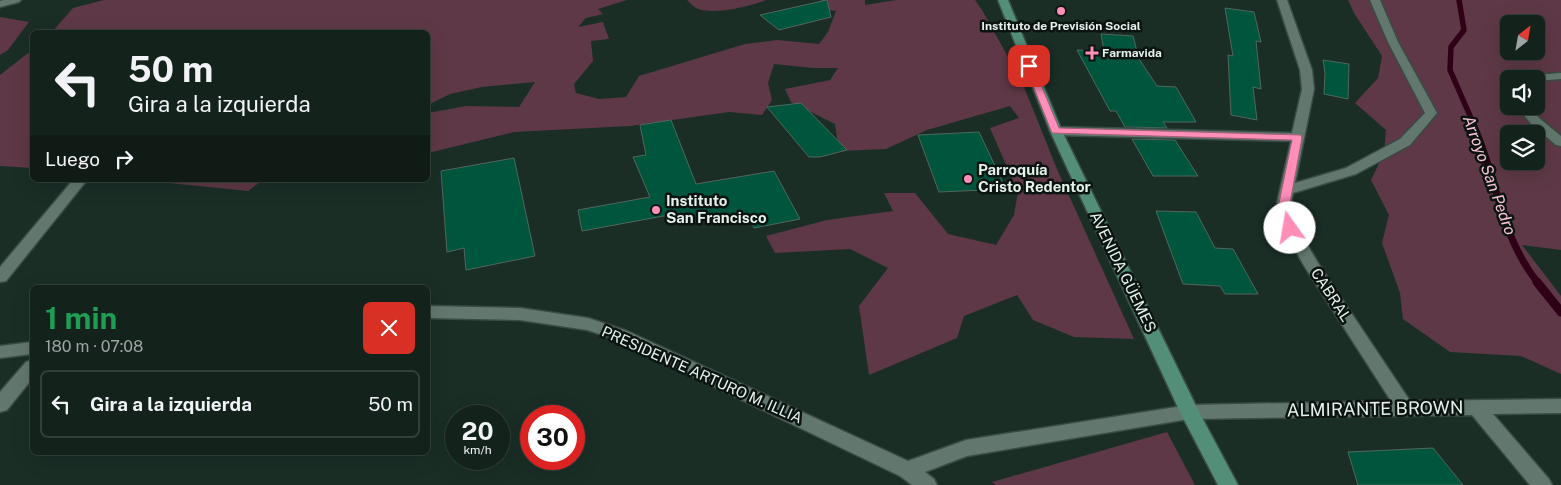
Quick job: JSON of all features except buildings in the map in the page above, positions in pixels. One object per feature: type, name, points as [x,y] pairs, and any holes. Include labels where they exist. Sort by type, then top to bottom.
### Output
[{"type":"main road","name":"AVENIDA GÜEMES","points":[[1003,0],[1056,131],[1190,412],[1228,485]]},
{"type":"street","points":[[0,4],[16,0]]},
{"type":"street","name":"CABRAL","points":[[1282,0],[1306,70],[1308,89],[1284,203],[1290,228],[1311,264],[1404,407]]},
{"type":"street","points":[[1287,190],[1351,171],[1405,142],[1431,113],[1393,42],[1375,0]]},
{"type":"street","points":[[1545,77],[1561,76]]},
{"type":"street","points":[[1530,115],[1561,142]]},
{"type":"street","points":[[1056,131],[1298,138]]},
{"type":"street","points":[[0,277],[78,182]]},
{"type":"street","name":"PRESIDENTE ARTURO M. ILLIA","points":[[430,312],[520,314],[588,324],[605,329],[659,351],[907,470],[926,485]]},
{"type":"street","points":[[0,352],[30,348]]},
{"type":"street","points":[[0,405],[30,369]]},
{"type":"street","name":"ALMIRANTE BROWN","points":[[907,470],[966,448],[1190,412],[1404,407],[1561,406]]},
{"type":"street","points":[[1477,408],[1542,485]]},
{"type":"shaded area","points":[[104,0],[627,0],[598,9],[603,14],[586,18],[578,27],[603,22],[609,39],[591,41],[593,61],[574,84],[576,93],[599,99],[626,97],[639,76],[745,44],[777,40],[819,44],[828,32],[836,11],[813,8],[822,0],[865,0],[865,5],[896,0],[975,0],[1022,82],[1057,169],[1134,339],[1074,337],[1033,320],[1017,295],[964,316],[957,338],[869,375],[859,306],[888,268],[850,249],[775,253],[766,236],[827,220],[893,211],[884,193],[915,193],[948,234],[996,245],[1014,215],[1018,192],[990,128],[1019,118],[1010,106],[927,130],[886,149],[839,151],[835,124],[791,102],[785,89],[830,80],[838,68],[813,68],[774,64],[768,83],[772,100],[762,115],[729,112],[630,126],[514,132],[430,153],[430,113],[466,106],[519,107],[535,82],[482,87],[450,94],[430,104],[430,30],[54,30],[73,8]]},
{"type":"shaded area","points":[[687,0],[766,0],[751,5],[712,11],[696,8]]},
{"type":"shaded area","points":[[1348,0],[1561,0],[1561,250],[1522,245],[1561,296],[1561,374],[1521,356],[1450,352],[1403,319],[1400,293],[1382,243],[1389,215],[1371,180],[1384,153],[1386,130],[1355,103],[1378,78],[1382,56],[1354,13]]},
{"type":"shaded area","points":[[0,17],[29,22],[8,50],[0,55]]},
{"type":"shaded area","points":[[30,52],[30,168],[0,166],[0,75]]},
{"type":"shaded area","points":[[170,182],[260,182],[248,191],[169,183]]},
{"type":"shaded area","points":[[1167,432],[1195,485],[996,485],[992,482]]},
{"type":"waterway","name":"Arroyo San Pedro","points":[[1459,0],[1464,30],[1451,47],[1450,70],[1474,125]]},
{"type":"waterway","name":"Arroyo San Pedro","points":[[1473,124],[1507,226],[1525,264],[1538,283]]},
{"type":"waterway","name":"Arroyo San Pedro","points":[[1537,282],[1561,312]]},
{"type":"place","name":"Instituto de Previsión Social","points":[[1061,11]]},
{"type":"place","name":"Farmavida","points":[[1092,53]]},
{"type":"place","name":"Parroquía Cristo Redentor","points":[[968,179]]},
{"type":"place","name":"Instituto San Francisco","points":[[656,210]]},
{"type":"route","points":[[1029,66],[1056,131],[1298,138],[1284,203],[1290,228]]}]
